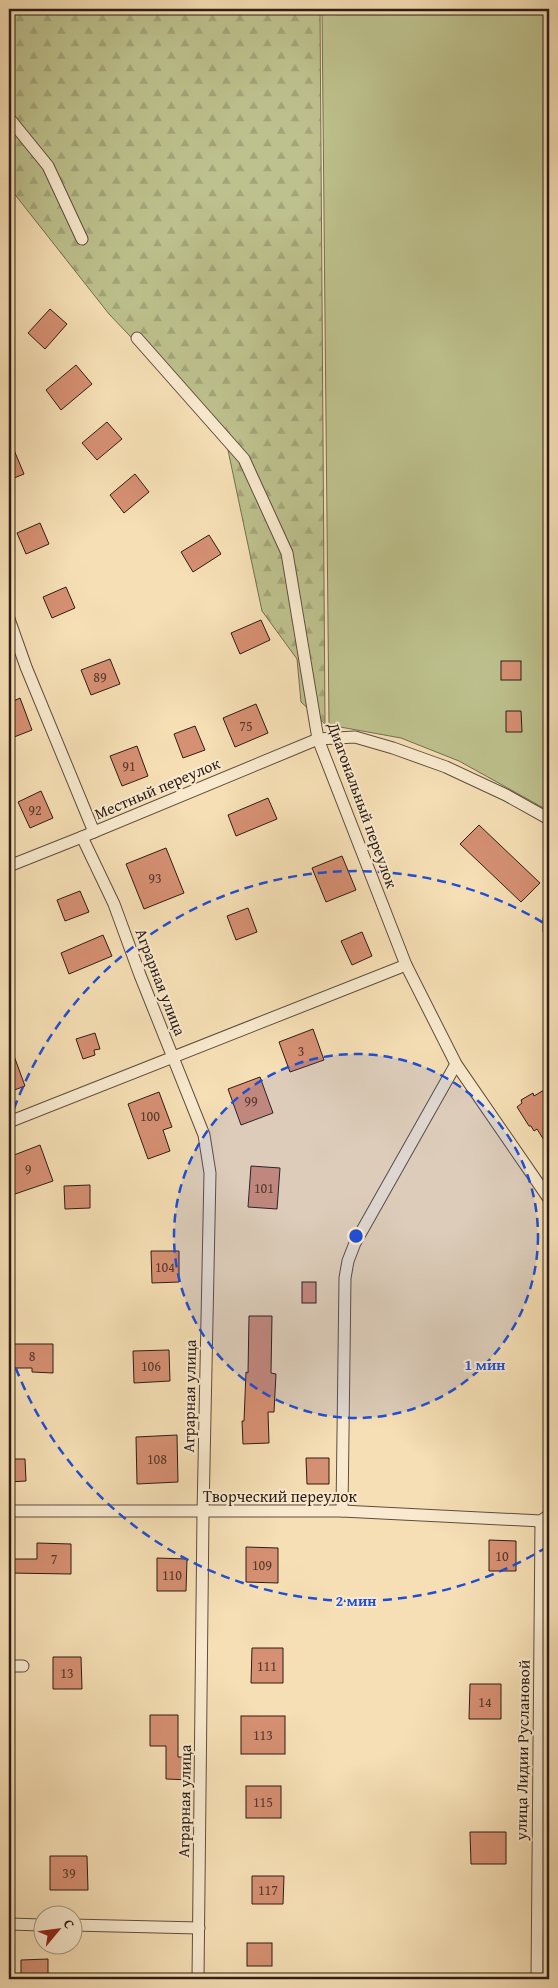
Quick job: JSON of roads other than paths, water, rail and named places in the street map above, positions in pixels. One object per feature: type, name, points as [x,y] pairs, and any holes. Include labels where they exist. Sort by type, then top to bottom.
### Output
[{"type":"street","points":[[9,118],[48,166],[82,239]]},
{"type":"street","name":"Диагональный переулок","points":[[137,338],[244,459],[288,553],[318,739],[406,965],[456,1064],[549,1199]]},
{"type":"street","points":[[9,619],[26,667],[94,832]]},
{"type":"street","points":[[318,739],[355,738],[393,748],[446,767],[506,795],[549,819]]},
{"type":"street","name":"Местный переулок","points":[[9,866],[318,739]]},
{"type":"street","name":"Аграрная улица","points":[[82,837],[114,904],[204,1134],[210,1173],[203,1512],[198,1979]]},
{"type":"street","points":[[549,919],[549,931]]},
{"type":"street","points":[[9,1122],[406,965]]},
{"type":"street","points":[[342,1511],[345,1278],[348,1261],[355,1243],[456,1064]]},
{"type":"street","name":"Творческий переулок","points":[[9,1511],[342,1511],[545,1518]]},
{"type":"street","name":"улица Лидии Руслановой","points":[[537,1979],[537,1860],[545,1518]]},
{"type":"street","points":[[9,1666],[23,1666]]},
{"type":"street","points":[[537,1860],[549,1860]]},
{"type":"street","points":[[9,1924],[32,1925]]},
{"type":"street","points":[[82,1925],[199,1928]]}]
